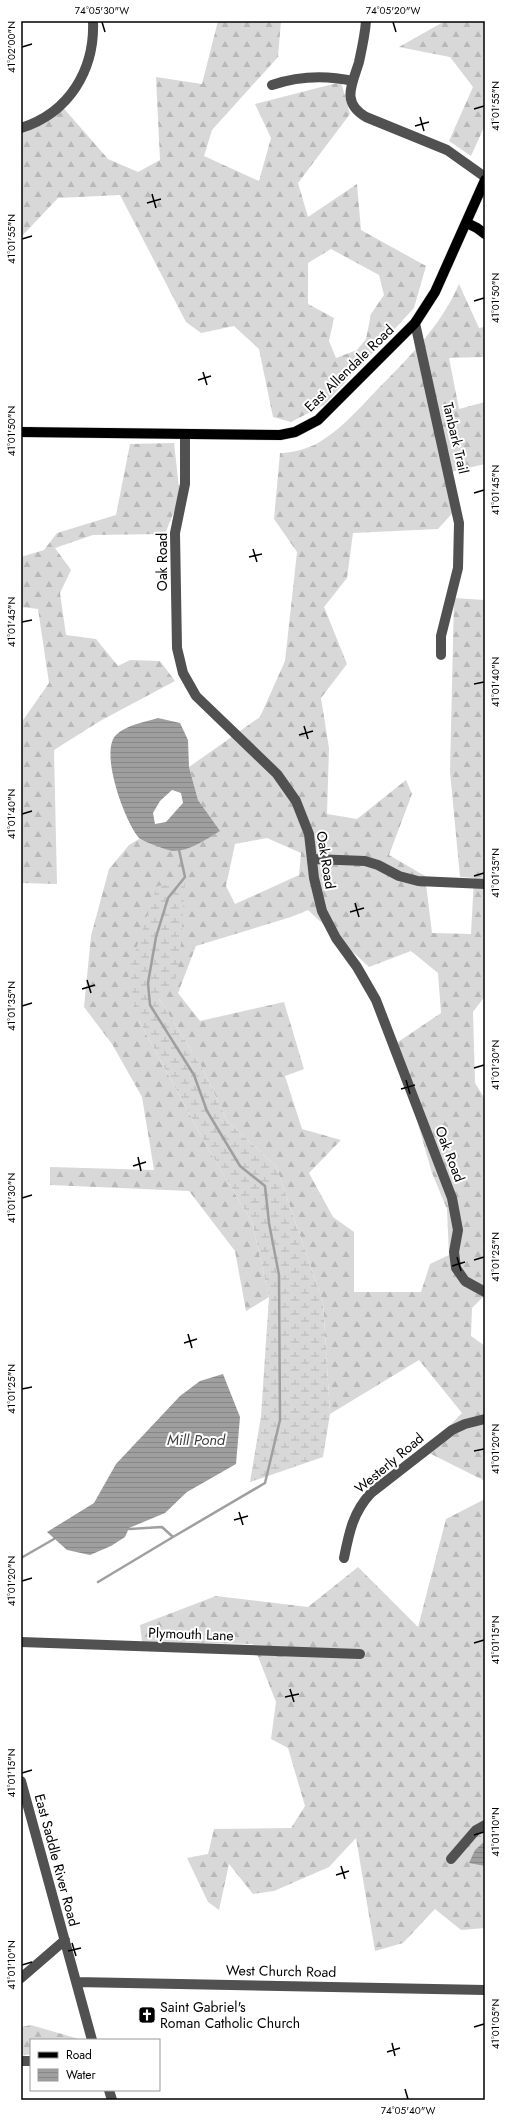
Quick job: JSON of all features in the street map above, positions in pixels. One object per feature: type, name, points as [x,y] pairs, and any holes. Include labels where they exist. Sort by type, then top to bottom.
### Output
[{"type":"main road","name":"East Allendale Road","points":[[21,432],[280,435],[307,427],[330,411],[416,323],[435,292],[467,223],[485,179]]},
{"type":"main road","points":[[467,223],[485,234]]},
{"type":"street","points":[[21,128],[42,119],[55,110],[74,90],[82,78],[91,52],[93,21]]},
{"type":"street","points":[[366,21],[362,48],[350,96],[352,103],[360,114],[440,147],[485,179]]},
{"type":"street","points":[[272,85],[306,77],[337,78],[353,81]]},
{"type":"street","name":"Tanbark Trail","points":[[416,323],[459,523],[458,568],[441,636],[441,655]]},
{"type":"street","name":"Oak Road","points":[[185,435],[185,484],[175,533],[177,648],[179,661],[186,679],[196,696],[277,774],[288,788],[304,817],[313,859],[314,878],[322,911],[336,938],[357,967],[376,1000],[452,1198],[458,1230],[454,1252],[456,1268],[465,1281],[485,1292]]},
{"type":"street","points":[[313,859],[366,861],[378,865],[399,876],[418,881],[485,884]]},
{"type":"street","name":"Westerly Road","points":[[344,1558],[352,1521],[363,1502],[371,1493],[452,1430],[465,1424],[485,1419]]},
{"type":"street","name":"Plymouth Lane","points":[[21,1642],[360,1654]]},
{"type":"street","name":"East Saddle River Road","points":[[21,1781],[92,2039]]},
{"type":"street","points":[[451,1859],[476,1830],[485,1825]]},
{"type":"street","points":[[21,1978],[65,1940]]},
{"type":"street","name":"West Church Road","points":[[76,1982],[485,1990]]},
{"type":"green space","points":[[218,21],[281,21],[278,57],[212,130],[204,156],[259,181],[271,138],[255,104],[341,82],[350,114],[298,183],[308,217],[357,184],[361,230],[426,266],[414,308],[324,405],[291,422],[273,417],[259,349],[234,326],[201,333],[186,322],[120,195],[58,198],[21,237],[21,124],[60,104],[108,159],[138,172],[160,160],[156,77],[202,84]],"holes":[[[331,249],[379,275],[384,295],[371,314],[366,339],[357,350],[336,358],[329,341],[334,318],[308,304],[308,263]]]},
{"type":"green space","points":[[445,21],[485,21],[485,125],[471,156],[449,141],[473,87],[450,57],[399,47]]},
{"type":"green space","points":[[459,284],[479,328],[485,327],[485,372],[483,357],[449,358],[459,409],[485,402],[485,464],[451,472],[457,508],[438,529],[353,533],[347,578],[324,607],[347,664],[321,698],[329,748],[327,814],[357,819],[406,780],[412,794],[389,855],[425,876],[432,933],[471,934],[474,878],[460,877],[450,772],[454,598],[485,600],[485,996],[473,1012],[475,1083],[485,1099],[485,1244],[483,1247],[485,1253],[485,1295],[472,1308],[471,1336],[485,1346],[485,1481],[425,1451],[462,1413],[419,1360],[330,1414],[323,1302],[276,1166],[228,1122],[201,1066],[159,999],[138,1019],[210,1152],[252,1222],[269,1297],[246,1311],[235,1251],[189,1191],[50,1185],[50,1167],[154,1170],[142,1097],[112,1044],[84,1007],[91,936],[109,869],[129,845],[139,839],[172,851],[188,848],[219,831],[198,800],[189,767],[260,717],[285,661],[297,552],[274,519],[280,453],[304,449],[314,445],[341,426],[422,342],[433,329]],"holes":[[[267,838],[301,853],[299,875],[235,904],[226,886],[235,844]],[[308,910],[369,967],[411,951],[438,973],[441,1013],[395,1044],[432,1173],[447,1209],[449,1255],[430,1264],[421,1292],[354,1292],[354,1232],[333,1217],[309,1173],[341,1140],[302,1129],[285,1076],[304,1069],[284,1002],[200,1021],[178,993],[196,946],[291,917]]]},
{"type":"green space","points":[[174,443],[180,497],[165,534],[93,535],[55,548],[71,570],[60,593],[66,635],[96,639],[118,666],[130,660],[160,661],[175,681],[100,721],[54,750],[57,884],[21,883],[21,723],[49,683],[38,609],[21,607],[21,557],[44,550],[57,533],[116,515],[130,444]]},
{"type":"green space","points":[[185,883],[180,958],[175,981],[159,999],[201,1066],[228,1122],[276,1166],[323,1302],[330,1414],[323,1457],[250,1482],[261,1416],[269,1297],[252,1222],[210,1152],[138,1019],[128,973],[157,886]]},
{"type":"green space","points":[[485,1499],[485,1928],[461,1930],[435,1909],[403,1943],[375,1951],[356,1838],[329,1867],[274,1891],[253,1894],[229,1864],[219,1910],[208,1902],[187,1858],[208,1854],[214,1829],[291,1828],[305,1806],[288,1748],[271,1739],[276,1702],[253,1644],[142,1642],[140,1625],[216,1596],[308,1607],[358,1567],[418,1627],[446,1519]]},
{"type":"green space","points":[[31,2025],[79,2039],[30,2039],[30,2054],[21,2056],[21,2027]]},
{"type":"water","points":[[158,718],[180,723],[188,740],[189,767],[198,800],[220,831],[191,847],[178,851],[172,851],[160,847],[139,838],[127,818],[112,771],[110,756],[112,744],[116,735],[130,726]],"holes":[[[172,790],[181,793],[183,803],[166,822],[155,824],[153,813],[160,801]]]},
{"type":"water","name":"Mill Pond","points":[[223,1374],[240,1417],[236,1464],[187,1492],[165,1513],[129,1528],[125,1537],[111,1546],[90,1555],[67,1550],[47,1532],[94,1503],[116,1464],[180,1396],[200,1381]]},
{"type":"water","points":[[485,1841],[485,1866],[469,1863],[475,1850]]},
{"type":"waterway","points":[[129,1529],[162,1527],[173,1537],[265,1483],[280,1420],[279,1275],[269,1223],[265,1186],[240,1166],[207,1111],[194,1075],[150,1005],[148,983],[156,937],[168,898],[185,877],[179,850]]},
{"type":"waterway","points":[[98,1582],[173,1537]]},
{"type":"waterway","points":[[21,1558],[54,1539]]},
{"type":"place","name":"Saint Gabriel's Roman Catholic Church","points":[[147,2015]]}]
